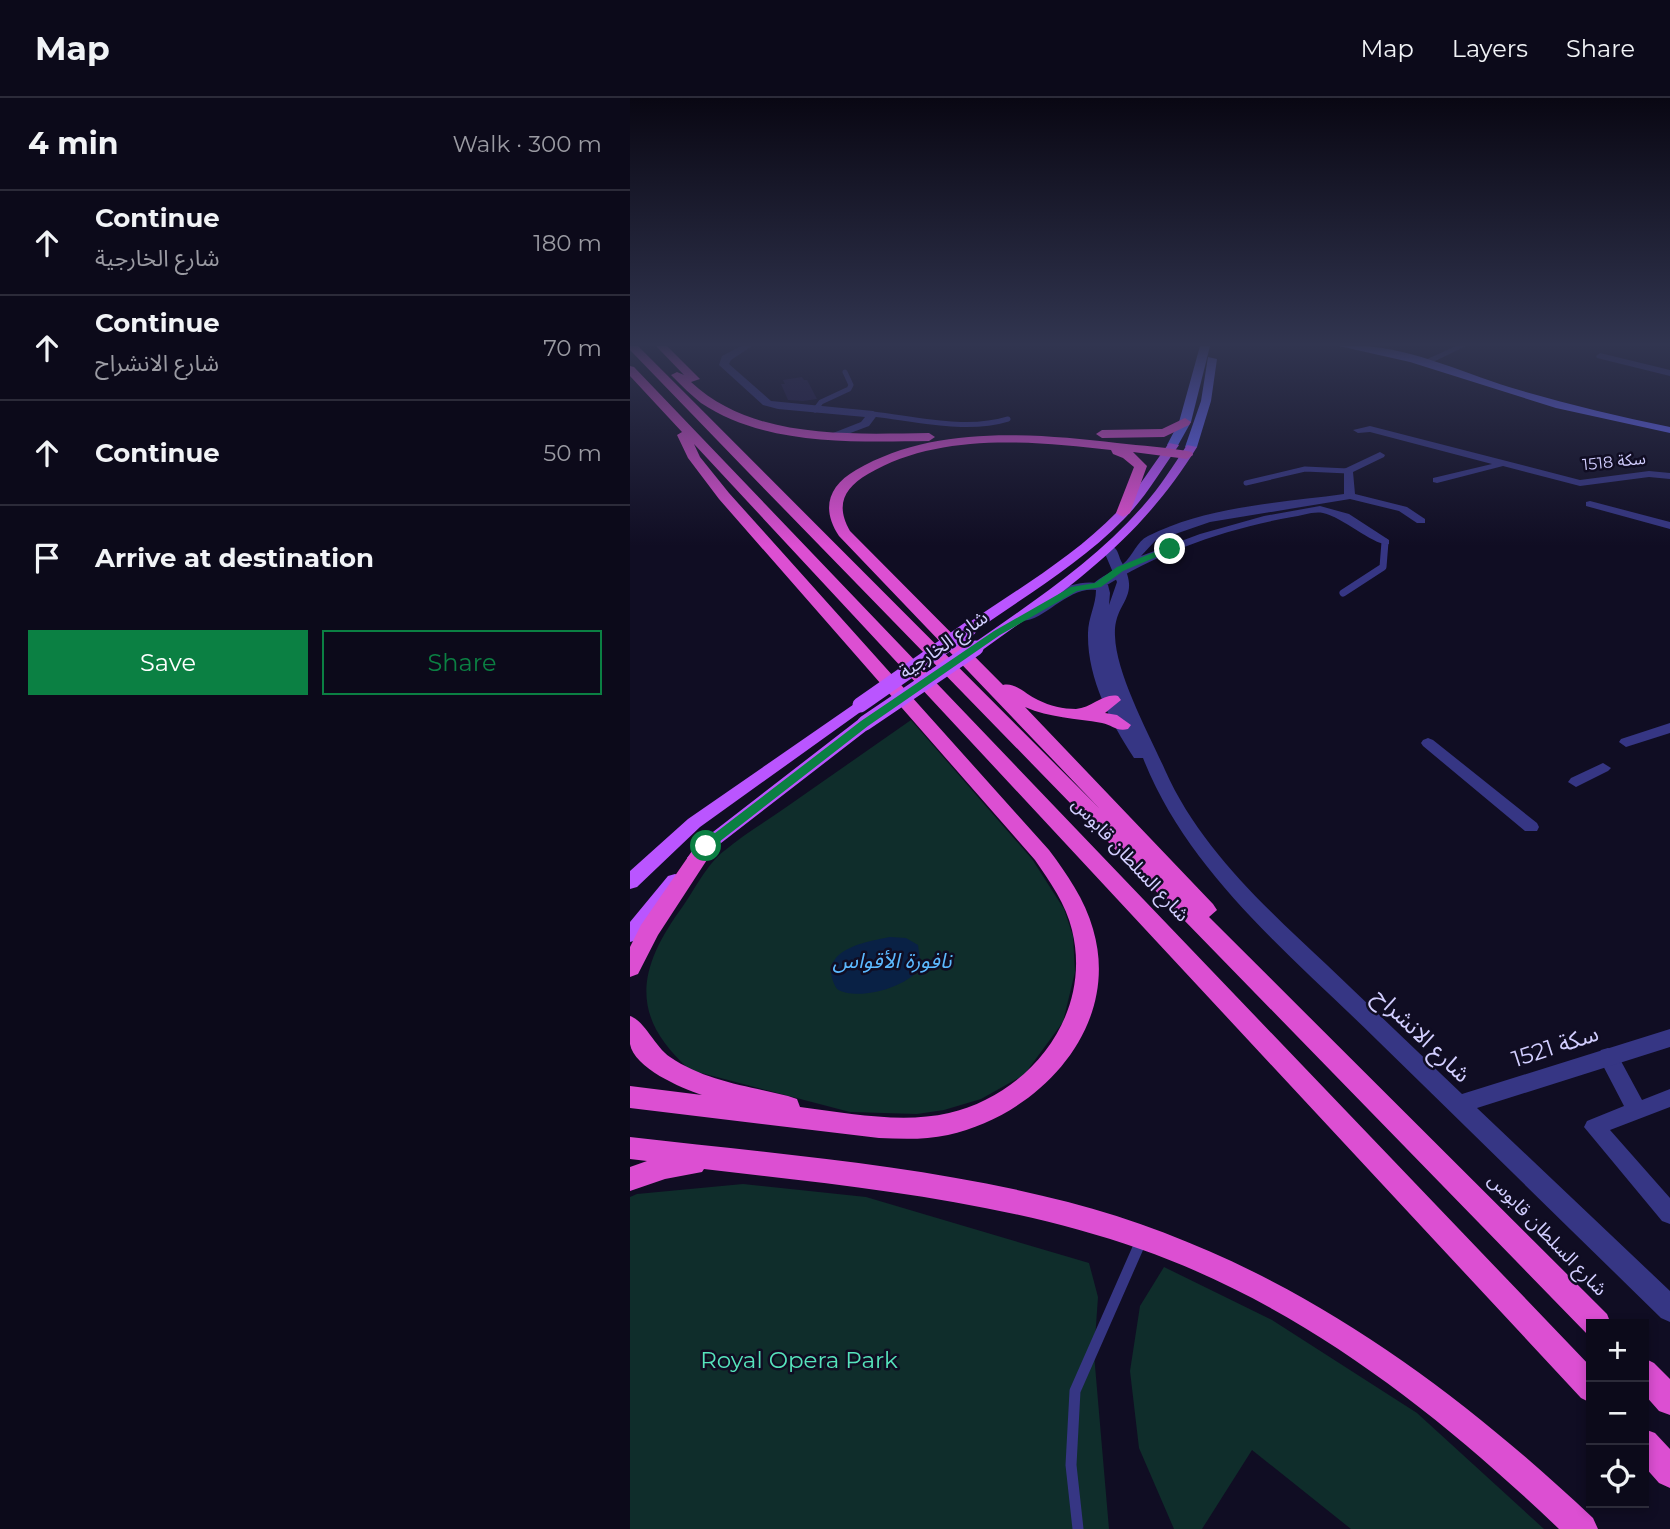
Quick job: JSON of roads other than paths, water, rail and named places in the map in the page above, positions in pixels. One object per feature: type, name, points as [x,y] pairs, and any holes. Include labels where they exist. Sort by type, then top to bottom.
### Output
[{"type":"highway","name":"شارع السلطان قابوس","points":[[670,413],[1586,1383]]},
{"type":"highway","name":"شارع السلطان قابوس","points":[[698,413],[881,602],[1325,1045],[1592,1319]]},
{"type":"highway","points":[[732,413],[802,432],[837,435],[1055,439],[1189,451]]},
{"type":"highway","points":[[737,413],[745,418]]},
{"type":"highway","points":[[630,1097],[846,1123],[917,1127],[948,1124],[987,1111],[1010,1099],[1032,1082],[1055,1057],[1075,1028],[1089,972],[1086,937],[1071,896],[1042,855],[724,496],[694,458],[675,418]]},
{"type":"highway","points":[[1185,422],[1172,431],[1154,434],[958,441],[909,450],[862,469],[843,484],[833,506],[836,521],[844,533],[1164,863],[1325,1045]]},
{"type":"highway","points":[[1055,439],[1116,451],[1138,461],[1141,473],[1123,513]]},
{"type":"highway","points":[[947,639],[982,664],[1017,697],[1040,707],[1099,716],[1122,724]]},
{"type":"highway","points":[[1082,714],[1104,708],[1112,699]]},
{"type":"highway","points":[[630,968],[649,931],[706,846]]},
{"type":"highway","points":[[630,1025],[640,1046],[658,1065],[682,1078],[846,1123]]},
{"type":"highway","points":[[630,1148],[946,1189],[1070,1215],[1168,1247],[1250,1285],[1344,1337],[1461,1419],[1531,1478],[1583,1529]]},
{"type":"highway","points":[[630,1179],[665,1167],[696,1164],[791,1169]]},
{"type":"highway","points":[[1649,1378],[1670,1400]]},
{"type":"highway","points":[[1645,1445],[1670,1472]]},
{"type":"main road","name":"شارع الخارجية","points":[[630,882],[694,823],[1088,544],[1123,513],[1170,449],[1188,413]]},
{"type":"main road","name":"شارع الخارجية","points":[[630,935],[706,846],[865,723],[976,648],[1110,549],[1141,518],[1189,451],[1202,413]]},
{"type":"main road","points":[[1598,413],[1670,430]]},
{"type":"main road","points":[[630,865],[694,823]]},
{"type":"street","points":[[855,413],[873,414]]},
{"type":"street","points":[[837,435],[865,424],[873,414]]},
{"type":"street","points":[[865,424],[871,431],[887,437]]},
{"type":"street","name":"سكة 1518","points":[[1358,430],[1370,429],[1580,483],[1649,474],[1670,477]]},
{"type":"street","points":[[1350,496],[1348,471],[1380,455]]},
{"type":"street","points":[[1437,480],[1502,464]]},
{"type":"street","points":[[1125,567],[1142,546],[1152,539],[1206,519],[1292,503],[1350,496],[1403,509],[1421,521]]},
{"type":"street","points":[[1590,504],[1670,526]]},
{"type":"street","points":[[997,633],[1074,589],[1098,585],[1125,567],[1204,536],[1264,519],[1320,509],[1345,516],[1385,542]]},
{"type":"street","points":[[1110,549],[1112,561],[1125,567]]},
{"type":"street","name":"شارع الانشراح","points":[[1125,567],[1124,583],[1114,604],[1107,640],[1114,668],[1160,779]]},
{"type":"street","name":"شارع الانشراح","points":[[1098,585],[1105,592],[1097,617],[1096,650],[1112,699],[1122,724],[1196,838],[1243,896],[1456,1105],[1670,1309]]},
{"type":"street","points":[[1122,724],[1135,733],[1149,751]]},
{"type":"street","points":[[1626,742],[1670,728]]},
{"type":"street","points":[[1428,743],[1531,827]]},
{"type":"street","points":[[1576,782],[1604,768]]},
{"type":"street","name":"سكة 1521","points":[[1456,1105],[1670,1038]]},
{"type":"street","points":[[1608,1056],[1637,1111]]},
{"type":"street","points":[[1670,1098],[1594,1127],[1670,1214]]},
{"type":"lane","points":[[873,414],[980,424],[999,423],[1008,419]]},
{"type":"lane","points":[[1246,483],[1305,470],[1348,471]]},
{"type":"lane","points":[[1343,593],[1383,568],[1385,542]]},
{"type":"lane","points":[[1078,1529],[1071,1465],[1075,1391],[1142,1239]]},
{"type":"water","name":"نافورة الأقواس","points":[[890,937],[906,938],[918,945],[921,966],[915,974],[895,986],[869,993],[846,993],[837,989],[832,976],[832,965],[837,957],[856,945]]},
{"type":"park label","name":"Royal Opera Park","points":[[799,1360]]}]
